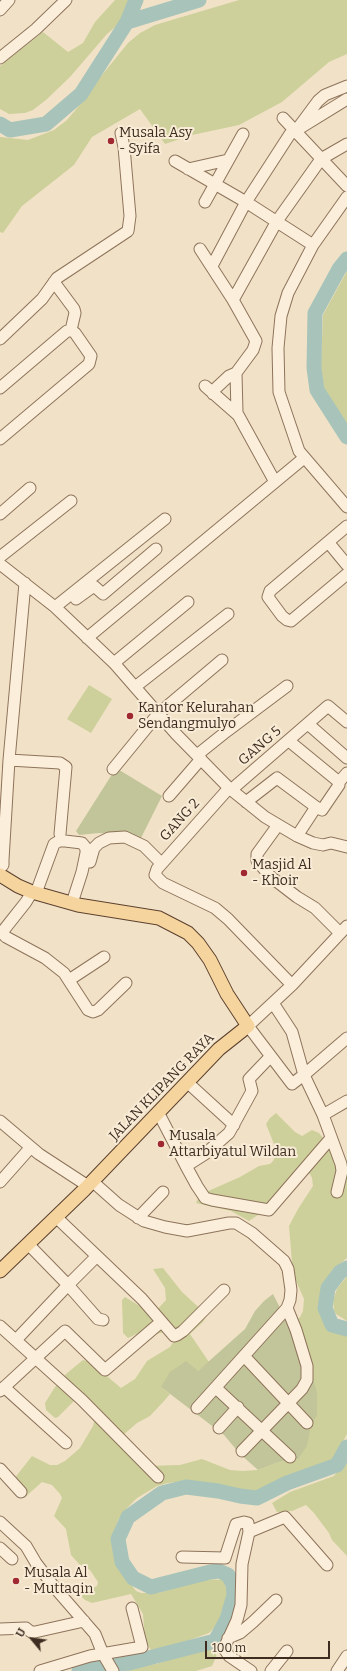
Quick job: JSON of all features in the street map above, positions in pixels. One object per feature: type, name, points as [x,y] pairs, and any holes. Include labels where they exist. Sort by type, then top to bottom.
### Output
[{"type":"main road","points":[[0,875],[34,892],[75,904],[159,918],[188,933],[198,943],[210,960],[227,994],[248,1026]]},
{"type":"main road","name":"JALAN KLIPANG RAYA","points":[[0,1271],[90,1183],[218,1049],[248,1026]]},
{"type":"street","points":[[0,10],[9,0]]},
{"type":"street","points":[[0,58],[36,30],[66,0]]},
{"type":"street","points":[[295,132],[318,101],[325,95],[347,86]]},
{"type":"street","points":[[212,266],[246,202],[290,134],[347,99]]},
{"type":"street","points":[[283,118],[347,186]]},
{"type":"street","points":[[0,339],[42,299],[54,282],[65,271],[128,230],[130,216],[124,147],[121,133]]},
{"type":"street","points":[[204,202],[243,134]]},
{"type":"street","points":[[233,300],[277,221],[321,160],[347,144]]},
{"type":"street","points":[[188,169],[228,160]]},
{"type":"street","points":[[175,161],[246,202],[313,245]]},
{"type":"street","points":[[347,197],[313,245],[288,293],[281,316],[278,348],[279,392],[299,452],[319,473],[347,507]]},
{"type":"street","points":[[200,249],[233,300],[256,341],[253,350],[236,373],[229,376],[215,389],[209,390],[238,415],[275,482]]},
{"type":"street","points":[[54,282],[74,309],[75,313],[71,330]]},
{"type":"street","points":[[0,388],[67,331],[71,330]]},
{"type":"street","points":[[0,439],[89,364],[91,356],[76,333],[71,330]]},
{"type":"street","points":[[236,373],[238,415]]},
{"type":"street","points":[[87,638],[304,458]]},
{"type":"street","points":[[0,514],[30,488]]},
{"type":"street","points":[[0,557],[71,501]]},
{"type":"street","points":[[57,609],[165,519]]},
{"type":"street","points":[[347,526],[270,591],[268,595],[269,599],[282,616],[291,621],[347,574]]},
{"type":"street","points":[[328,542],[347,565]]},
{"type":"street","points":[[57,609],[94,586],[102,594],[156,549]]},
{"type":"street","points":[[0,564],[57,609],[114,663],[158,714],[230,789],[278,825],[296,836],[313,843],[323,845],[332,843],[347,848]]},
{"type":"street","points":[[0,868],[3,865],[9,760],[24,583]]},
{"type":"street","points":[[114,663],[188,602]]},
{"type":"street","points":[[135,687],[228,614]]},
{"type":"street","points":[[113,769],[158,714],[222,660]]},
{"type":"street","points":[[169,796],[199,757],[227,730],[287,686]]},
{"type":"street","name":"GANG 5","points":[[230,789],[289,741],[328,706],[347,722]]},
{"type":"street","points":[[308,724],[347,758]]},
{"type":"street","points":[[289,741],[339,782]]},
{"type":"street","points":[[9,760],[60,763],[66,767],[60,834]]},
{"type":"street","points":[[246,802],[277,778],[322,810],[339,785],[339,782],[347,773]]},
{"type":"street","name":"GANG 2","points":[[230,789],[162,863],[156,870],[155,874],[163,883],[215,908],[228,919],[292,985]]},
{"type":"street","points":[[296,836],[316,807]]},
{"type":"street","points":[[278,825],[257,854],[257,861],[271,877],[297,897],[344,929]]},
{"type":"street","points":[[75,904],[94,848],[103,840],[125,837],[129,838],[144,846],[162,863]]},
{"type":"street","points":[[75,904],[86,848],[82,843],[65,840],[59,841],[54,844],[34,892],[3,931],[3,934],[6,938],[45,958],[64,973],[70,980],[88,1010],[93,1012],[98,1010],[126,984]]},
{"type":"street","name":"JALAN KLIPANG RAYA","points":[[248,1026],[292,985],[344,929]]},
{"type":"street","points":[[70,980],[104,957]]},
{"type":"street","points":[[273,1003],[292,1032],[304,1075],[322,1115],[341,1164],[342,1171],[336,1192]]},
{"type":"street","points":[[248,1026],[291,1083],[304,1075],[347,1038]]},
{"type":"street","points":[[186,1166],[205,1154],[229,1133],[252,1091],[248,1082],[249,1079],[270,1057]]},
{"type":"street","points":[[187,1082],[234,1125]]},
{"type":"street","points":[[322,1115],[347,1101]]},
{"type":"street","points":[[158,1112],[196,1186],[206,1198],[269,1210],[331,1138]]},
{"type":"street","points":[[0,1121],[59,1168],[90,1183],[138,1218],[154,1225],[177,1230],[236,1223],[243,1226],[264,1242],[284,1261],[288,1269],[290,1290],[290,1300],[287,1308],[197,1408]]},
{"type":"street","points":[[0,1182],[31,1147]]},
{"type":"street","points":[[138,1218],[163,1192]]},
{"type":"street","points":[[56,1217],[96,1257],[142,1299],[172,1335],[177,1336],[224,1290]]},
{"type":"street","points":[[28,1244],[68,1285],[98,1319],[103,1320]]},
{"type":"street","points":[[16,1340],[96,1257]]},
{"type":"street","points":[[242,1451],[302,1389],[308,1375],[297,1334],[287,1308]]},
{"type":"street","points":[[66,1443],[2,1389],[65,1331],[105,1370],[161,1322]]},
{"type":"street","points":[[0,1326],[82,1400],[158,1477]]},
{"type":"street","points":[[244,1356],[307,1423]]},
{"type":"street","points":[[216,1388],[290,1457]]},
{"type":"street","points":[[219,1428],[238,1407]]},
{"type":"street","points":[[0,1469],[21,1492]]},
{"type":"street","points":[[249,1532],[285,1517],[327,1565]]},
{"type":"street","points":[[0,1522],[26,1546],[55,1588],[95,1634],[112,1671]]},
{"type":"street","points":[[225,1558],[236,1524],[244,1522],[248,1523],[249,1532],[242,1564],[241,1604],[237,1620],[228,1638],[225,1650],[229,1656],[251,1671]]},
{"type":"street","points":[[0,1548],[12,1560]]},
{"type":"street","points":[[182,1557],[225,1558],[242,1564]]},
{"type":"street","points":[[228,1638],[240,1633],[276,1600]]},
{"type":"street","points":[[40,1671],[105,1657],[142,1647],[132,1608]]},
{"type":"street","points":[[0,1629],[26,1628],[31,1632],[35,1632],[84,1621]]},
{"type":"street","points":[[271,1671],[287,1651]]},
{"type":"street","points":[[337,1671],[347,1656]]},
{"type":"green space","points":[[115,0],[129,0],[119,24],[107,34],[70,77],[46,100],[33,110],[25,113],[9,114],[0,109],[0,66],[43,32],[68,52],[83,43],[95,22]]},
{"type":"green space","points":[[239,0],[347,0],[347,54],[329,62],[282,102],[239,125],[192,135],[165,144],[140,109],[92,137],[74,165],[22,206],[3,233],[0,232],[0,137],[28,140],[54,130],[67,120],[128,43],[140,33],[155,25]]},
{"type":"green space","points":[[347,271],[347,424],[324,388],[321,367],[323,315]]},
{"type":"green space","points":[[89,685],[112,699],[91,733],[67,719]]},
{"type":"green space","points":[[116,768],[162,796],[141,838],[99,833],[79,835],[76,831]]},
{"type":"green space","points":[[276,1113],[295,1132],[302,1136],[312,1130],[319,1133],[329,1145],[333,1160],[347,1166],[347,1258],[332,1270],[320,1294],[321,1313],[335,1332],[347,1336],[347,1434],[333,1461],[314,1470],[300,1472],[281,1479],[261,1492],[235,1491],[213,1483],[184,1481],[157,1486],[137,1498],[128,1507],[118,1520],[113,1538],[117,1557],[125,1576],[136,1591],[141,1593],[158,1593],[204,1579],[223,1580],[228,1592],[227,1600],[219,1620],[209,1633],[176,1645],[151,1650],[145,1640],[143,1614],[131,1594],[92,1603],[82,1597],[83,1593],[97,1586],[98,1582],[90,1570],[79,1564],[71,1555],[66,1529],[54,1516],[62,1498],[60,1494],[52,1485],[42,1482],[24,1498],[10,1484],[32,1456],[50,1465],[57,1465],[65,1461],[80,1448],[93,1426],[95,1418],[82,1404],[74,1401],[58,1417],[55,1418],[46,1410],[45,1403],[55,1387],[66,1374],[83,1360],[90,1362],[121,1388],[135,1379],[147,1361],[170,1347],[174,1341],[167,1331],[157,1334],[154,1331],[145,1330],[128,1338],[123,1333],[122,1300],[125,1297],[153,1314],[166,1300],[165,1288],[153,1269],[163,1268],[182,1292],[207,1315],[203,1322],[190,1334],[209,1362],[198,1371],[161,1387],[170,1394],[150,1416],[137,1423],[122,1436],[146,1466],[180,1465],[202,1459],[230,1470],[242,1471],[258,1470],[279,1462],[298,1459],[290,1327],[300,1317],[303,1311],[304,1299],[293,1274],[289,1226],[313,1186],[312,1178],[310,1174],[298,1172],[261,1213],[249,1221],[231,1211],[196,1203],[199,1196],[206,1192],[240,1177],[259,1166],[270,1164],[273,1161],[277,1153],[266,1124]]},
{"type":"green space","points":[[347,1276],[347,1321],[334,1311],[333,1300],[337,1289]]},
{"type":"green space","points":[[273,1294],[305,1357],[317,1392],[317,1415],[311,1425],[307,1446],[298,1459],[279,1462],[258,1470],[240,1454],[224,1435],[161,1387],[170,1372],[186,1361],[198,1371],[245,1329],[255,1311]]},
{"type":"green space","points":[[347,1458],[347,1556],[332,1540],[329,1533],[306,1505],[292,1511],[277,1512],[272,1503],[290,1492],[334,1476]]},
{"type":"green space","points":[[214,1648],[217,1655],[212,1666],[196,1671],[106,1671],[132,1666],[157,1664],[175,1656]]},
{"type":"waterway","points":[[127,22],[136,0]]},
{"type":"waterway","points":[[0,124],[10,130],[46,124],[81,94],[127,22],[199,0]]},
{"type":"waterway","points":[[347,259],[339,269],[315,313],[314,368],[317,390],[347,437]]},
{"type":"waterway","points":[[347,1268],[340,1272],[328,1288],[325,1308],[332,1325],[347,1329]]},
{"type":"waterway","points":[[79,1671],[99,1665],[129,1663],[215,1641],[227,1619],[234,1595],[233,1584],[228,1575],[219,1571],[151,1587],[133,1578],[122,1562],[118,1539],[128,1517],[162,1493],[186,1487],[257,1498],[287,1483],[337,1465],[347,1447]]},
{"type":"place","name":"Musala Asy - Syifa","points":[[111,141]]},
{"type":"place","name":"Kantor Kelurahan Sendangmulyo","points":[[130,716]]},
{"type":"place","name":"Masjid Al - Khoir","points":[[244,873]]},
{"type":"place","name":"Musala Attarbiyatul Wildan","points":[[161,1144]]},
{"type":"place","name":"Musala Al - Muttaqin","points":[[16,1581]]}]
